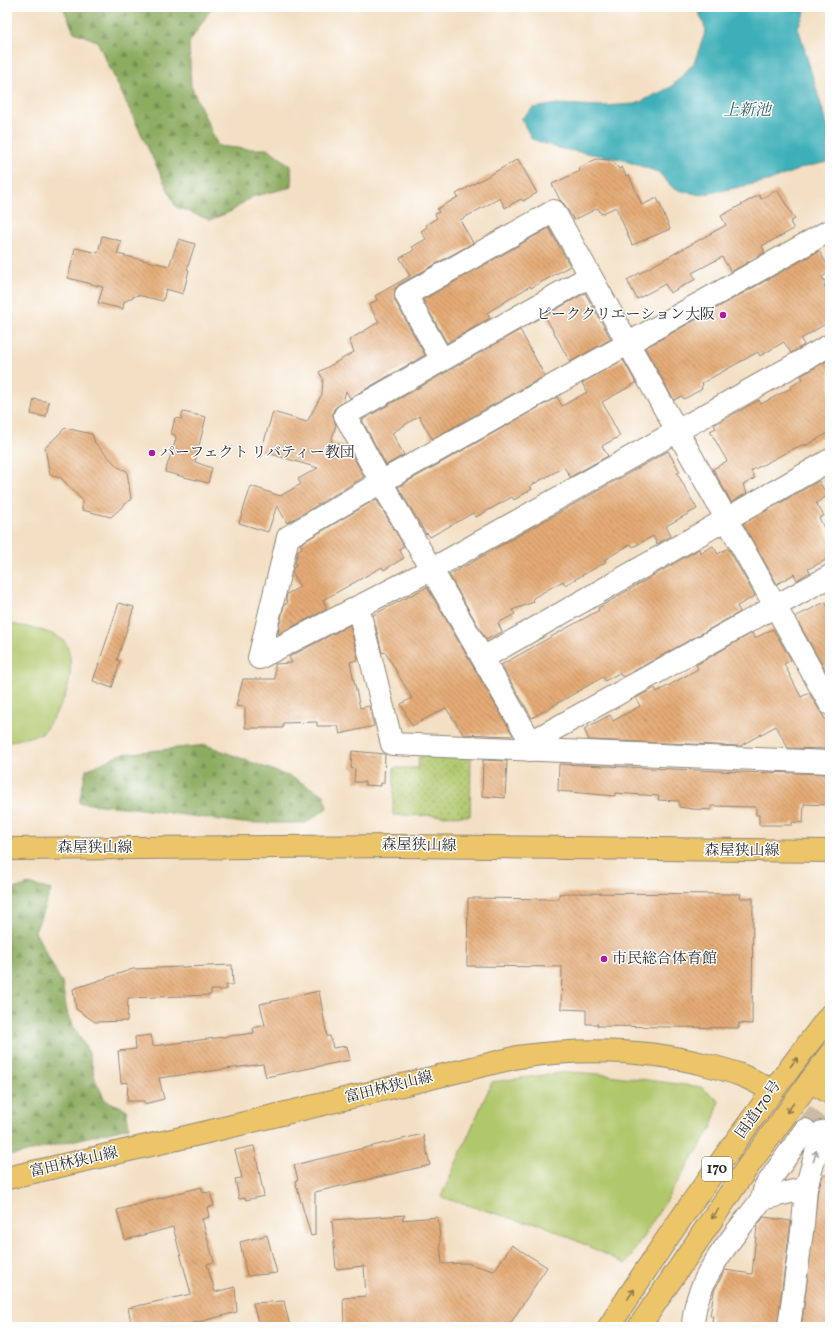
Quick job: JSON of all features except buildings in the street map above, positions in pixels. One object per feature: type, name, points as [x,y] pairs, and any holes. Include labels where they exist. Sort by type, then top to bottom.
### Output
[{"type":"main road","name":"森屋狭山線","points":[[7,849],[400,846],[830,852]]},
{"type":"main road","name":"国道170号","points":[[610,1327],[671,1234],[771,1092],[830,1015]]},
{"type":"main road","name":"富田林狭山線","points":[[7,1178],[210,1131],[518,1056],[542,1053],[622,1051],[677,1057],[745,1076],[759,1083],[771,1092]]},
{"type":"main road","name":"国道170号","points":[[639,1327],[722,1204],[830,1054]]},
{"type":"main road","points":[[810,1081],[830,1093]]},
{"type":"street","points":[[442,360],[406,295],[554,211],[830,704]]},
{"type":"street","points":[[830,233],[827,232],[381,482],[288,537],[259,658],[432,569],[830,345]]},
{"type":"street","points":[[531,746],[432,569],[381,482],[346,415],[590,276]]},
{"type":"street","points":[[482,658],[830,460]]},
{"type":"street","points":[[531,746],[830,576]]},
{"type":"street","points":[[358,607],[392,744],[531,746],[830,762]]},
{"type":"street","points":[[692,1326],[700,1290],[709,1270],[762,1199],[765,1187],[805,1130]]},
{"type":"street","points":[[789,1327],[803,1224],[806,1188],[822,1132],[830,1131]]},
{"type":"street","points":[[762,1199],[806,1188]]},
{"type":"green space","points":[[63,7],[212,7],[189,43],[191,86],[218,146],[246,149],[269,149],[291,166],[292,187],[251,197],[232,211],[210,220],[176,207],[97,41],[74,32]]},
{"type":"green space","points":[[7,623],[50,633],[63,640],[69,652],[70,670],[69,681],[64,699],[42,734],[7,742]]},
{"type":"green space","points":[[206,745],[293,778],[324,795],[327,808],[306,823],[243,823],[133,808],[79,803],[86,770],[122,754]]},
{"type":"green space","points":[[419,756],[471,757],[470,816],[393,815],[394,768],[418,768]]},
{"type":"green space","points":[[29,884],[51,890],[35,932],[62,983],[68,1017],[89,1053],[95,1079],[105,1100],[126,1109],[129,1127],[15,1155],[7,1155],[7,891]]},
{"type":"green space","points":[[567,1072],[600,1074],[701,1087],[719,1101],[712,1127],[626,1264],[541,1224],[524,1222],[441,1197],[492,1082]]},
{"type":"water","name":"上新池","points":[[697,7],[807,7],[798,27],[830,135],[827,162],[805,167],[772,180],[701,195],[674,189],[658,172],[620,159],[557,148],[532,139],[521,119],[533,108],[557,104],[601,106],[636,104],[671,87],[694,63],[706,30]]},
{"type":"tunnel","points":[[805,1130],[830,1098]]},
{"type":"place","name":"ピーククリエーション大阪","points":[[723,315]]},
{"type":"place","name":"パーフェクト リバティー教団","points":[[152,453]]},
{"type":"place","name":"市民総合体育館","points":[[604,959]]}]
